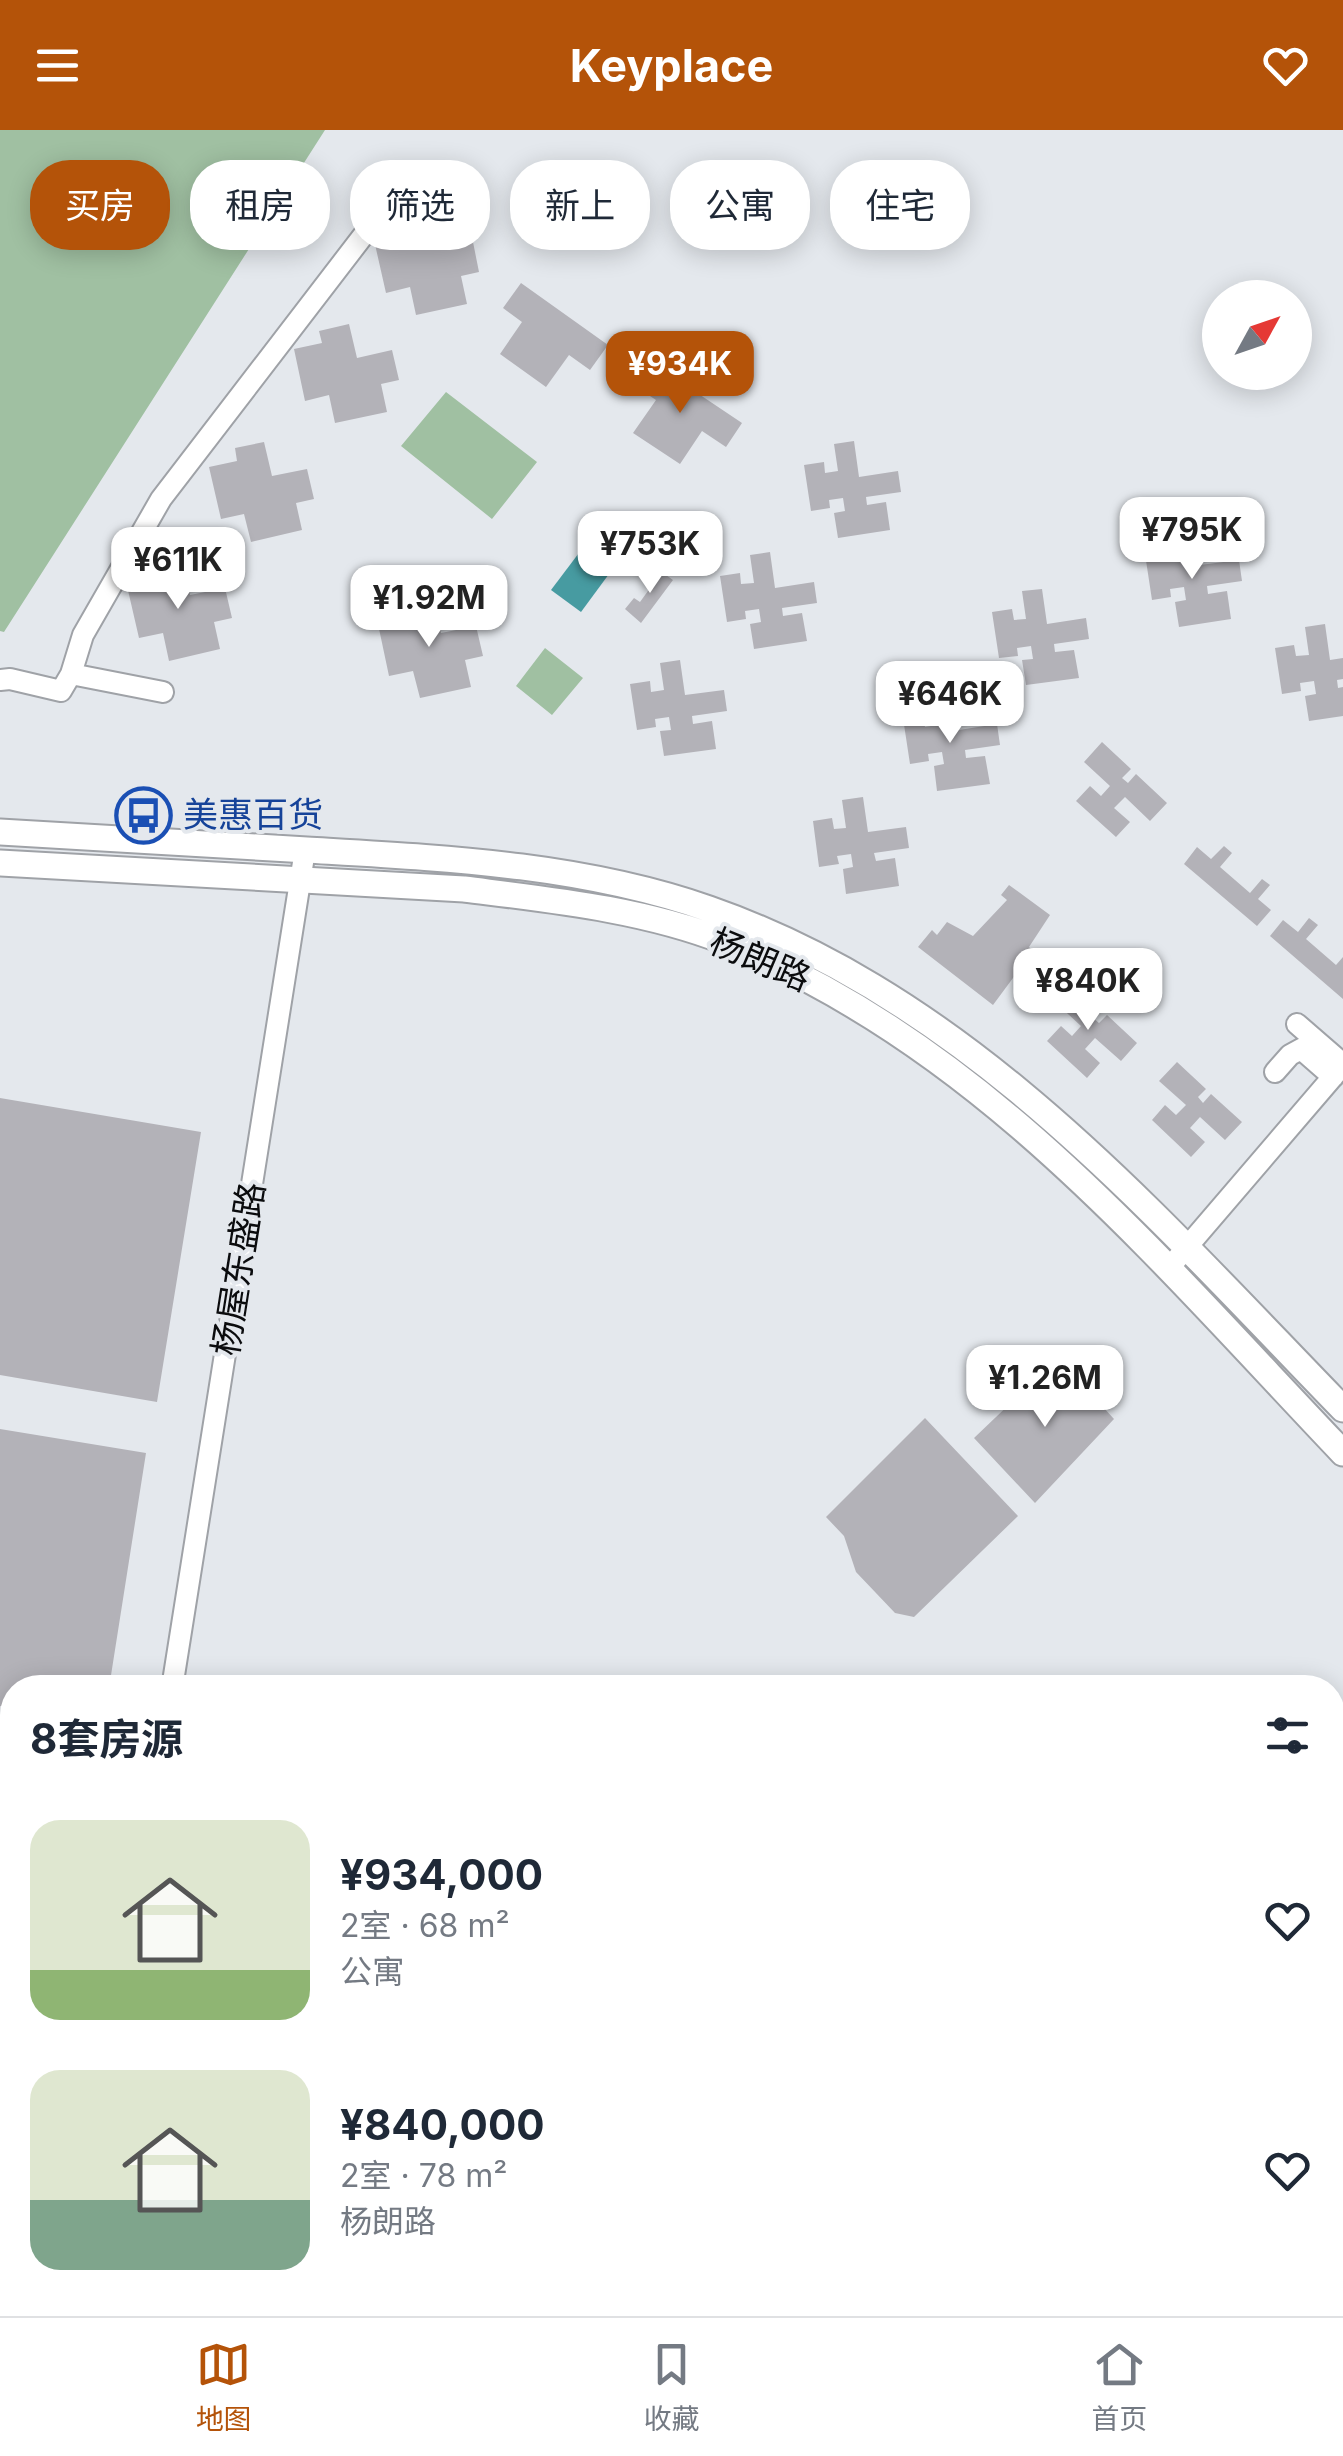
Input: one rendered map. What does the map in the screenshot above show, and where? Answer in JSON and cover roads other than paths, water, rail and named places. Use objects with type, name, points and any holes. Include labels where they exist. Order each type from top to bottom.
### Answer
[{"type":"main road","name":"杨朗路","points":[[0,832],[481,862],[586,877],[658,893],[760,928],[936,1027],[1019,1089],[1136,1194],[1343,1409]]},
{"type":"main road","name":"杨朗路","points":[[0,863],[464,889],[661,921],[722,940],[797,973],[896,1031],[995,1105],[1169,1268],[1343,1453]]},
{"type":"street","points":[[0,680],[60,691],[72,674],[83,635],[161,499],[352,250]]},
{"type":"street","points":[[72,674],[163,692]]},
{"type":"street","name":"杨屋东盛路","points":[[174,1675],[305,850]]},
{"type":"street","points":[[1297,1024],[1340,1069]]},
{"type":"street","points":[[1275,1072],[1290,1054],[1301,1050],[1340,1069]]},
{"type":"street","points":[[1169,1268],[1340,1069]]},
{"type":"water","points":[[594,533],[623,555],[581,612],[551,590]]},
{"type":"place","name":"美惠百货","points":[[144,815]]}]
